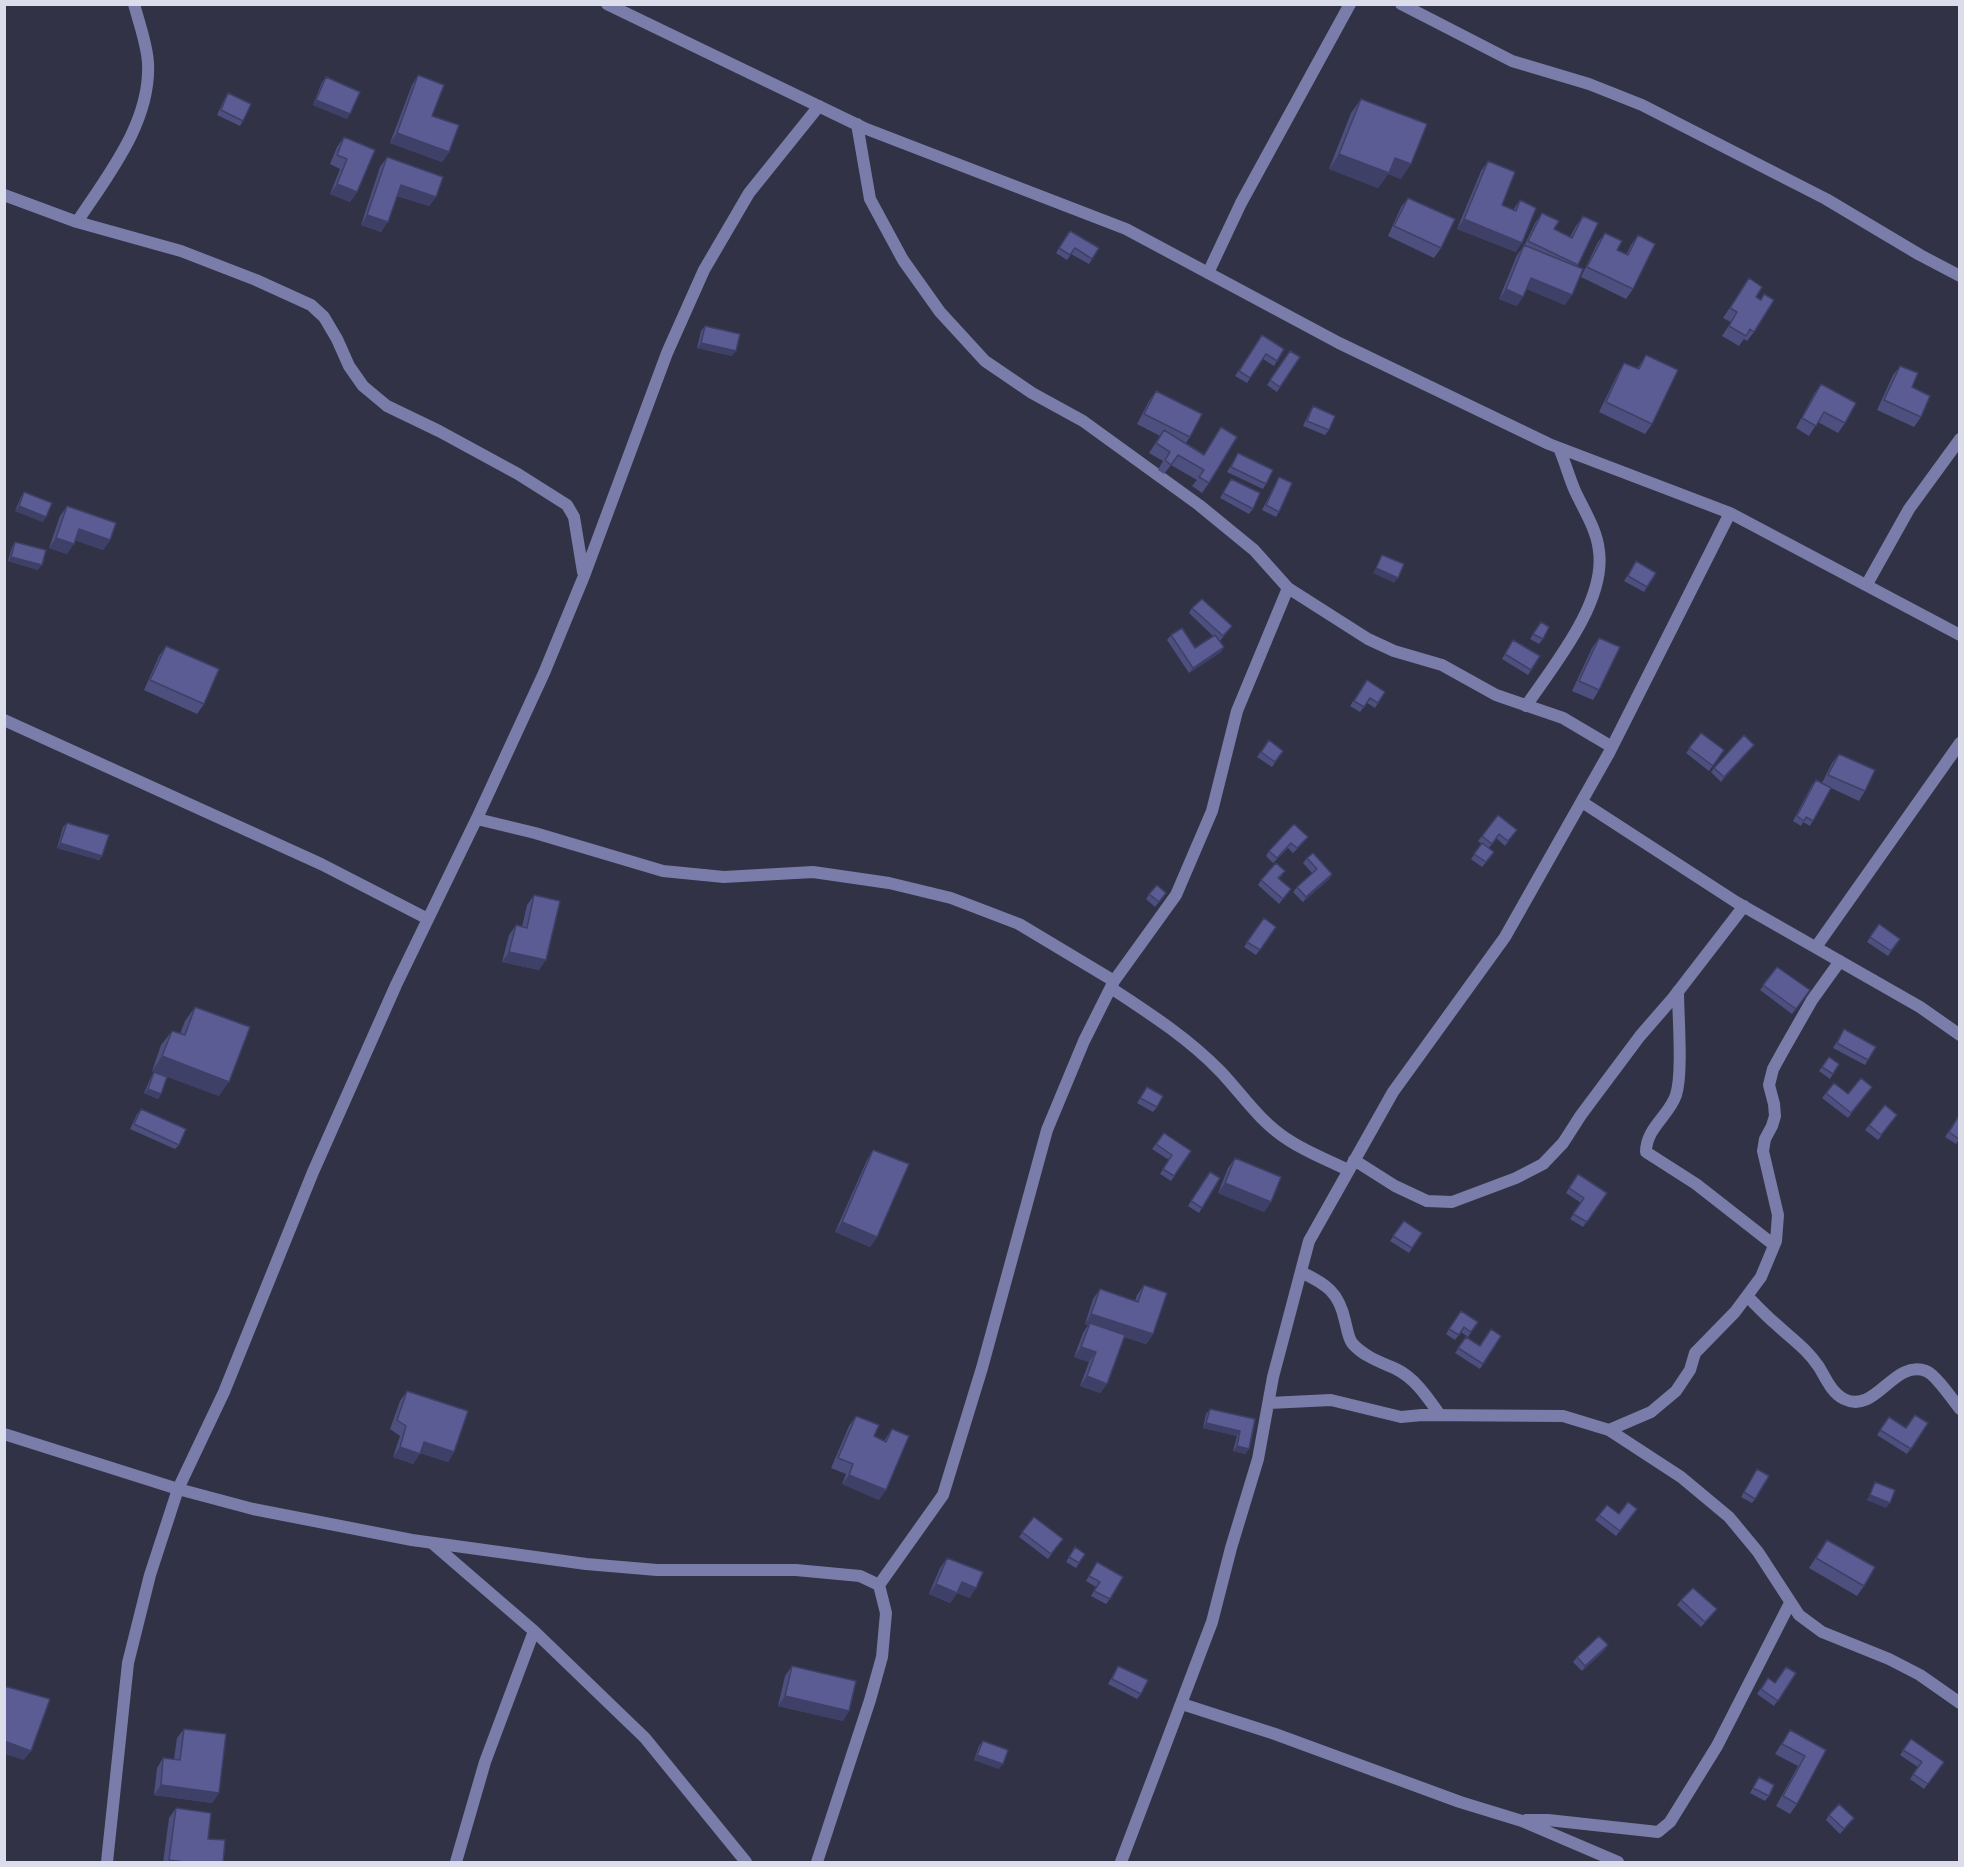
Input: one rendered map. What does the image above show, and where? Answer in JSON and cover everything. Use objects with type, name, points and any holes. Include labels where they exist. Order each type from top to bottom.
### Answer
[{"type":"street","points":[[77,222],[113,167],[138,120],[148,86],[148,61],[134,4]]},
{"type":"street","points":[[1208,273],[1241,203],[1350,4]]},
{"type":"street","points":[[1401,4],[1512,61],[1589,84],[1642,105],[1826,199],[1959,276]]},
{"type":"street","points":[[613,6],[857,124],[1126,229],[1339,343],[1559,448],[1730,513],[1959,635]]},
{"type":"street","points":[[107,1863],[128,1663],[150,1575],[178,1489],[224,1392],[313,1172],[396,985],[477,819],[544,674],[584,576],[667,353],[704,270],[749,193],[819,106]]},
{"type":"street","points":[[857,124],[870,199],[903,260],[940,312],[986,361],[1032,393],[1083,421],[1199,505],[1254,549],[1288,588],[1368,639],[1394,651],[1442,665],[1496,695],[1563,718],[1612,747]]},
{"type":"street","points":[[4,195],[77,222],[181,251],[256,280],[311,305],[338,339],[348,366],[363,386],[387,406],[440,431],[518,474],[567,505],[574,517],[584,576]]},
{"type":"street","points":[[1867,584],[1909,509],[1959,439]]},
{"type":"street","points":[[1526,706],[1560,656],[1587,609],[1599,575],[1599,550],[1590,520],[1575,490],[1559,448]]},
{"type":"street","points":[[1121,1863],[1212,1622],[1231,1548],[1258,1459],[1273,1377],[1309,1241],[1393,1092],[1505,937],[1612,747],[1730,513]]},
{"type":"street","points":[[817,1863],[882,1657],[886,1613],[879,1585],[943,1495],[982,1368],[1047,1130],[1084,1041],[1113,985],[1176,895],[1212,811],[1237,711],[1288,588]]},
{"type":"street","points":[[4,720],[321,864],[428,919]]},
{"type":"street","points":[[1816,947],[1959,743]]},
{"type":"street","points":[[1582,802],[1744,906],[1920,1007],[1959,1035]]},
{"type":"street","points":[[477,819],[535,833],[663,871],[724,877],[813,872],[889,883],[951,898],[1019,924],[1113,985],[1179,1036],[1220,1071],[1256,1114],[1287,1139],[1351,1165],[1426,1201],[1452,1202],[1516,1178],[1542,1164],[1563,1143],[1640,1036],[1744,906]]},
{"type":"street","points":[[1609,1430],[1651,1412],[1676,1391],[1690,1370],[1695,1353],[1735,1312],[1761,1277],[1774,1245],[1778,1215],[1763,1151],[1765,1139],[1775,1116],[1769,1085],[1773,1069],[1812,1000],[1840,962]]},
{"type":"street","points":[[1678,991],[1679,1069],[1676,1094],[1646,1141],[1646,1152],[1696,1184],[1774,1245]]},
{"type":"street","points":[[1300,1272],[1316,1279],[1338,1298],[1343,1308],[1351,1341],[1362,1351],[1382,1364],[1397,1369],[1411,1380],[1424,1392],[1440,1415]]},
{"type":"street","points":[[1747,1296],[1804,1347],[1834,1392],[1844,1399],[1855,1402],[1867,1400],[1899,1375],[1911,1369],[1928,1371],[1959,1409]]},
{"type":"street","points":[[1269,1403],[1331,1400],[1401,1417],[1563,1416],[1609,1430],[1681,1477],[1729,1517],[1758,1552],[1799,1616],[1822,1632],[1889,1659],[1920,1675],[1959,1703]]},
{"type":"street","points":[[4,1434],[178,1489],[253,1509],[431,1542],[586,1564],[657,1570],[796,1569],[860,1576],[879,1585]]},
{"type":"street","points":[[431,1542],[534,1631],[645,1738],[746,1863]]},
{"type":"street","points":[[1520,1821],[1548,1820],[1658,1832],[1670,1822],[1717,1746],[1790,1604]]},
{"type":"street","points":[[456,1863],[485,1762],[534,1631]]},
{"type":"street","points":[[1182,1704],[1275,1734],[1460,1802],[1520,1821],[1618,1863]]},
{"type":"building","points":[[418,75],[444,85],[432,116],[459,125],[449,152],[397,133]]},
{"type":"building","points":[[326,77],[360,92],[350,114],[316,100]]},
{"type":"building","points":[[228,93],[251,104],[243,121],[221,110]]},
{"type":"building","points":[[1361,99],[1427,124],[1411,164],[1395,158],[1389,173],[1339,154]]},
{"type":"building","points":[[344,137],[375,150],[357,192],[337,184],[347,159],[337,155]]},
{"type":"building","points":[[387,157],[443,177],[436,197],[401,185],[388,222],[367,215]]},
{"type":"building","points":[[1488,161],[1515,172],[1502,205],[1516,211],[1520,200],[1536,208],[1522,243],[1464,219]]},
{"type":"building","points":[[1408,198],[1455,219],[1441,248],[1394,226]]},
{"type":"building","points":[[1542,213],[1559,221],[1554,229],[1572,238],[1583,216],[1598,223],[1578,265],[1528,241]]},
{"type":"building","points":[[1070,231],[1099,248],[1092,259],[1075,248],[1070,255],[1059,248]]},
{"type":"building","points":[[1605,233],[1622,241],[1617,250],[1628,255],[1638,235],[1655,244],[1633,289],[1587,267]]},
{"type":"building","points":[[1524,245],[1583,269],[1572,295],[1531,278],[1523,297],[1506,289]]},
{"type":"building","points":[[1749,278],[1762,287],[1756,297],[1761,300],[1764,294],[1774,300],[1754,332],[1750,329],[1746,336],[1729,326],[1737,312],[1730,308]]},
{"type":"building","points":[[705,326],[740,334],[736,351],[701,343]]},
{"type":"building","points":[[1262,335],[1284,349],[1277,361],[1266,354],[1250,378],[1239,371]]},
{"type":"building","points":[[1290,351],[1300,357],[1280,387],[1270,380]]},
{"type":"building","points":[[1646,355],[1678,370],[1652,424],[1606,402],[1624,363],[1639,369]]},
{"type":"building","points":[[1900,366],[1918,373],[1912,387],[1930,396],[1921,417],[1884,400]]},
{"type":"building","points":[[1821,384],[1856,403],[1845,423],[1824,412],[1816,426],[1802,418]]},
{"type":"building","points":[[1156,391],[1202,414],[1190,437],[1144,414]]},
{"type":"building","points":[[1313,406],[1335,416],[1329,430],[1307,421]]},
{"type":"building","points":[[1221,427],[1237,437],[1209,483],[1199,477],[1204,470],[1178,455],[1171,465],[1165,460],[1170,452],[1156,443],[1164,430],[1204,455]]},
{"type":"building","points":[[1238,453],[1273,470],[1266,484],[1231,467]]},
{"type":"building","points":[[1279,477],[1292,483],[1279,512],[1266,505]]},
{"type":"building","points":[[1231,479],[1260,493],[1253,509],[1223,493]]},
{"type":"building","points":[[24,492],[52,503],[46,517],[19,506]]},
{"type":"building","points":[[67,506],[116,523],[110,540],[79,529],[74,544],[56,538]]},
{"type":"building","points":[[15,542],[46,550],[42,565],[11,557]]},
{"type":"building","points":[[1382,555],[1404,564],[1398,578],[1376,568]]},
{"type":"building","points":[[1636,561],[1656,573],[1647,587],[1628,576]]},
{"type":"building","points":[[1202,599],[1232,626],[1223,636],[1192,608]]},
{"type":"building","points":[[1541,622],[1549,627],[1543,639],[1533,634]]},
{"type":"building","points":[[1182,628],[1195,648],[1215,635],[1224,647],[1193,668],[1171,635]]},
{"type":"building","points":[[1599,638],[1620,647],[1599,690],[1579,681]]},
{"type":"building","points":[[1513,640],[1540,656],[1531,670],[1505,654]]},
{"type":"building","points":[[166,646],[219,669],[204,704],[150,680]]},
{"type":"building","points":[[1367,680],[1385,692],[1378,703],[1370,698],[1364,707],[1354,701]]},
{"type":"building","points":[[1701,733],[1724,750],[1713,766],[1689,748]]},
{"type":"building","points":[[1744,735],[1754,745],[1724,777],[1714,768]]},
{"type":"building","points":[[1269,740],[1283,751],[1275,762],[1261,752]]},
{"type":"building","points":[[1839,754],[1875,770],[1865,791],[1828,775]]},
{"type":"building","points":[[1816,780],[1831,788],[1813,821],[1806,817],[1804,821],[1797,816]]},
{"type":"building","points":[[1498,815],[1517,830],[1508,841],[1499,834],[1492,844],[1482,836]]},
{"type":"building","points":[[67,823],[109,835],[102,856],[60,843]]},
{"type":"building","points":[[1294,824],[1308,837],[1297,848],[1291,843],[1277,858],[1269,851]]},
{"type":"building","points":[[1482,843],[1494,852],[1486,862],[1474,854]]},
{"type":"building","points":[[1313,853],[1332,874],[1306,897],[1297,887],[1317,869],[1307,858]]},
{"type":"building","points":[[1276,863],[1285,871],[1278,878],[1291,889],[1283,899],[1261,880]]},
{"type":"building","points":[[1157,885],[1166,893],[1159,902],[1149,894]]},
{"type":"building","points":[[534,895],[560,901],[546,960],[509,952],[516,925],[527,928]]},
{"type":"building","points":[[1264,918],[1276,927],[1260,950],[1247,942]]},
{"type":"building","points":[[1879,924],[1900,939],[1891,951],[1870,937]]},
{"type":"building","points":[[1777,967],[1810,990],[1796,1009],[1763,985]]},
{"type":"building","points":[[195,1007],[250,1027],[229,1082],[162,1056],[172,1031],[185,1035]]},
{"type":"building","points":[[1844,1029],[1876,1047],[1868,1060],[1837,1043]]},
{"type":"building","points":[[1829,1057],[1839,1064],[1833,1074],[1822,1067]]},
{"type":"building","points":[[154,1072],[167,1077],[161,1094],[148,1089]]},
{"type":"building","points":[[1861,1078],[1872,1087],[1851,1113],[1826,1093],[1834,1083],[1848,1094]]},
{"type":"building","points":[[1147,1087],[1163,1096],[1157,1107],[1140,1098]]},
{"type":"building","points":[[1885,1105],[1897,1115],[1881,1135],[1869,1125]]},
{"type":"building","points":[[141,1109],[186,1129],[179,1145],[134,1124]]},
{"type":"building","points":[[1959,1118],[1959,1139],[1949,1132]]},
{"type":"building","points":[[1164,1133],[1191,1151],[1174,1176],[1163,1169],[1172,1155],[1156,1144]]},
{"type":"building","points":[[873,1150],[909,1164],[877,1237],[842,1222]]},
{"type":"building","points":[[1235,1158],[1281,1177],[1271,1202],[1225,1183]]},
{"type":"building","points":[[1210,1172],[1220,1178],[1202,1208],[1191,1201]]},
{"type":"building","points":[[1578,1174],[1607,1193],[1587,1222],[1573,1214],[1584,1198],[1569,1188]]},
{"type":"building","points":[[1404,1221],[1422,1233],[1412,1248],[1393,1236]]},
{"type":"building","points":[[1144,1285],[1167,1293],[1153,1334],[1091,1314],[1100,1289],[1138,1302]]},
{"type":"building","points":[[1461,1311],[1478,1322],[1471,1332],[1464,1327],[1459,1335],[1449,1329]]},
{"type":"building","points":[[1090,1323],[1125,1335],[1107,1384],[1087,1376],[1096,1352],[1081,1347]]},
{"type":"building","points":[[1491,1329],[1501,1336],[1483,1364],[1458,1348],[1466,1337],[1480,1346]]},
{"type":"building","points":[[407,1391],[468,1411],[454,1452],[424,1442],[420,1454],[400,1447],[406,1426],[397,1420]]},
{"type":"building","points":[[1210,1409],[1255,1419],[1249,1449],[1237,1446],[1240,1431],[1206,1423]]},
{"type":"building","points":[[1915,1415],[1928,1423],[1911,1449],[1880,1430],[1889,1417],[1906,1428]]},
{"type":"building","points":[[856,1416],[879,1425],[874,1436],[886,1442],[892,1429],[909,1436],[886,1490],[849,1475],[853,1464],[838,1458]]},
{"type":"building","points":[[1757,1469],[1769,1476],[1755,1499],[1744,1492]]},
{"type":"building","points":[[1875,1482],[1895,1490],[1890,1503],[1870,1495]]},
{"type":"building","points":[[1628,1502],[1637,1509],[1620,1531],[1599,1515],[1607,1505],[1619,1514]]},
{"type":"building","points":[[1034,1517],[1063,1539],[1051,1554],[1022,1532]]},
{"type":"building","points":[[1827,1540],[1875,1567],[1864,1586],[1816,1558]]},
{"type":"building","points":[[1075,1547],[1085,1554],[1079,1563],[1069,1557]]},
{"type":"building","points":[[947,1558],[983,1572],[976,1588],[962,1582],[957,1593],[936,1584]]},
{"type":"building","points":[[1097,1562],[1123,1577],[1110,1599],[1094,1591],[1100,1582],[1089,1576]]},
{"type":"building","points":[[1693,1588],[1717,1609],[1705,1622],[1681,1600]]},
{"type":"building","points":[[1599,1636],[1608,1645],[1585,1666],[1577,1657]]},
{"type":"building","points":[[792,1666],[856,1681],[849,1711],[785,1696]]},
{"type":"building","points":[[1118,1666],[1148,1680],[1141,1694],[1112,1679]]},
{"type":"building","points":[[1786,1667],[1796,1673],[1778,1701],[1761,1689],[1768,1678],[1775,1683]]},
{"type":"building","points":[[4,1686],[50,1699],[31,1751],[4,1741]]},
{"type":"building","points":[[184,1729],[226,1734],[219,1793],[161,1785],[163,1758],[180,1760]]},
{"type":"building","points":[[1790,1730],[1826,1750],[1797,1804],[1783,1796],[1805,1756],[1782,1744]]},
{"type":"building","points":[[1911,1739],[1944,1762],[1928,1784],[1913,1774],[1922,1762],[1903,1750]]},
{"type":"building","points":[[983,1741],[1008,1750],[1003,1764],[977,1755]]},
{"type":"building","points":[[1759,1777],[1774,1785],[1769,1796],[1753,1788]]},
{"type":"building","points":[[1839,1804],[1854,1818],[1844,1829],[1829,1815]]},
{"type":"building","points":[[176,1808],[211,1813],[208,1839],[225,1840],[223,1863],[169,1860]]}]
